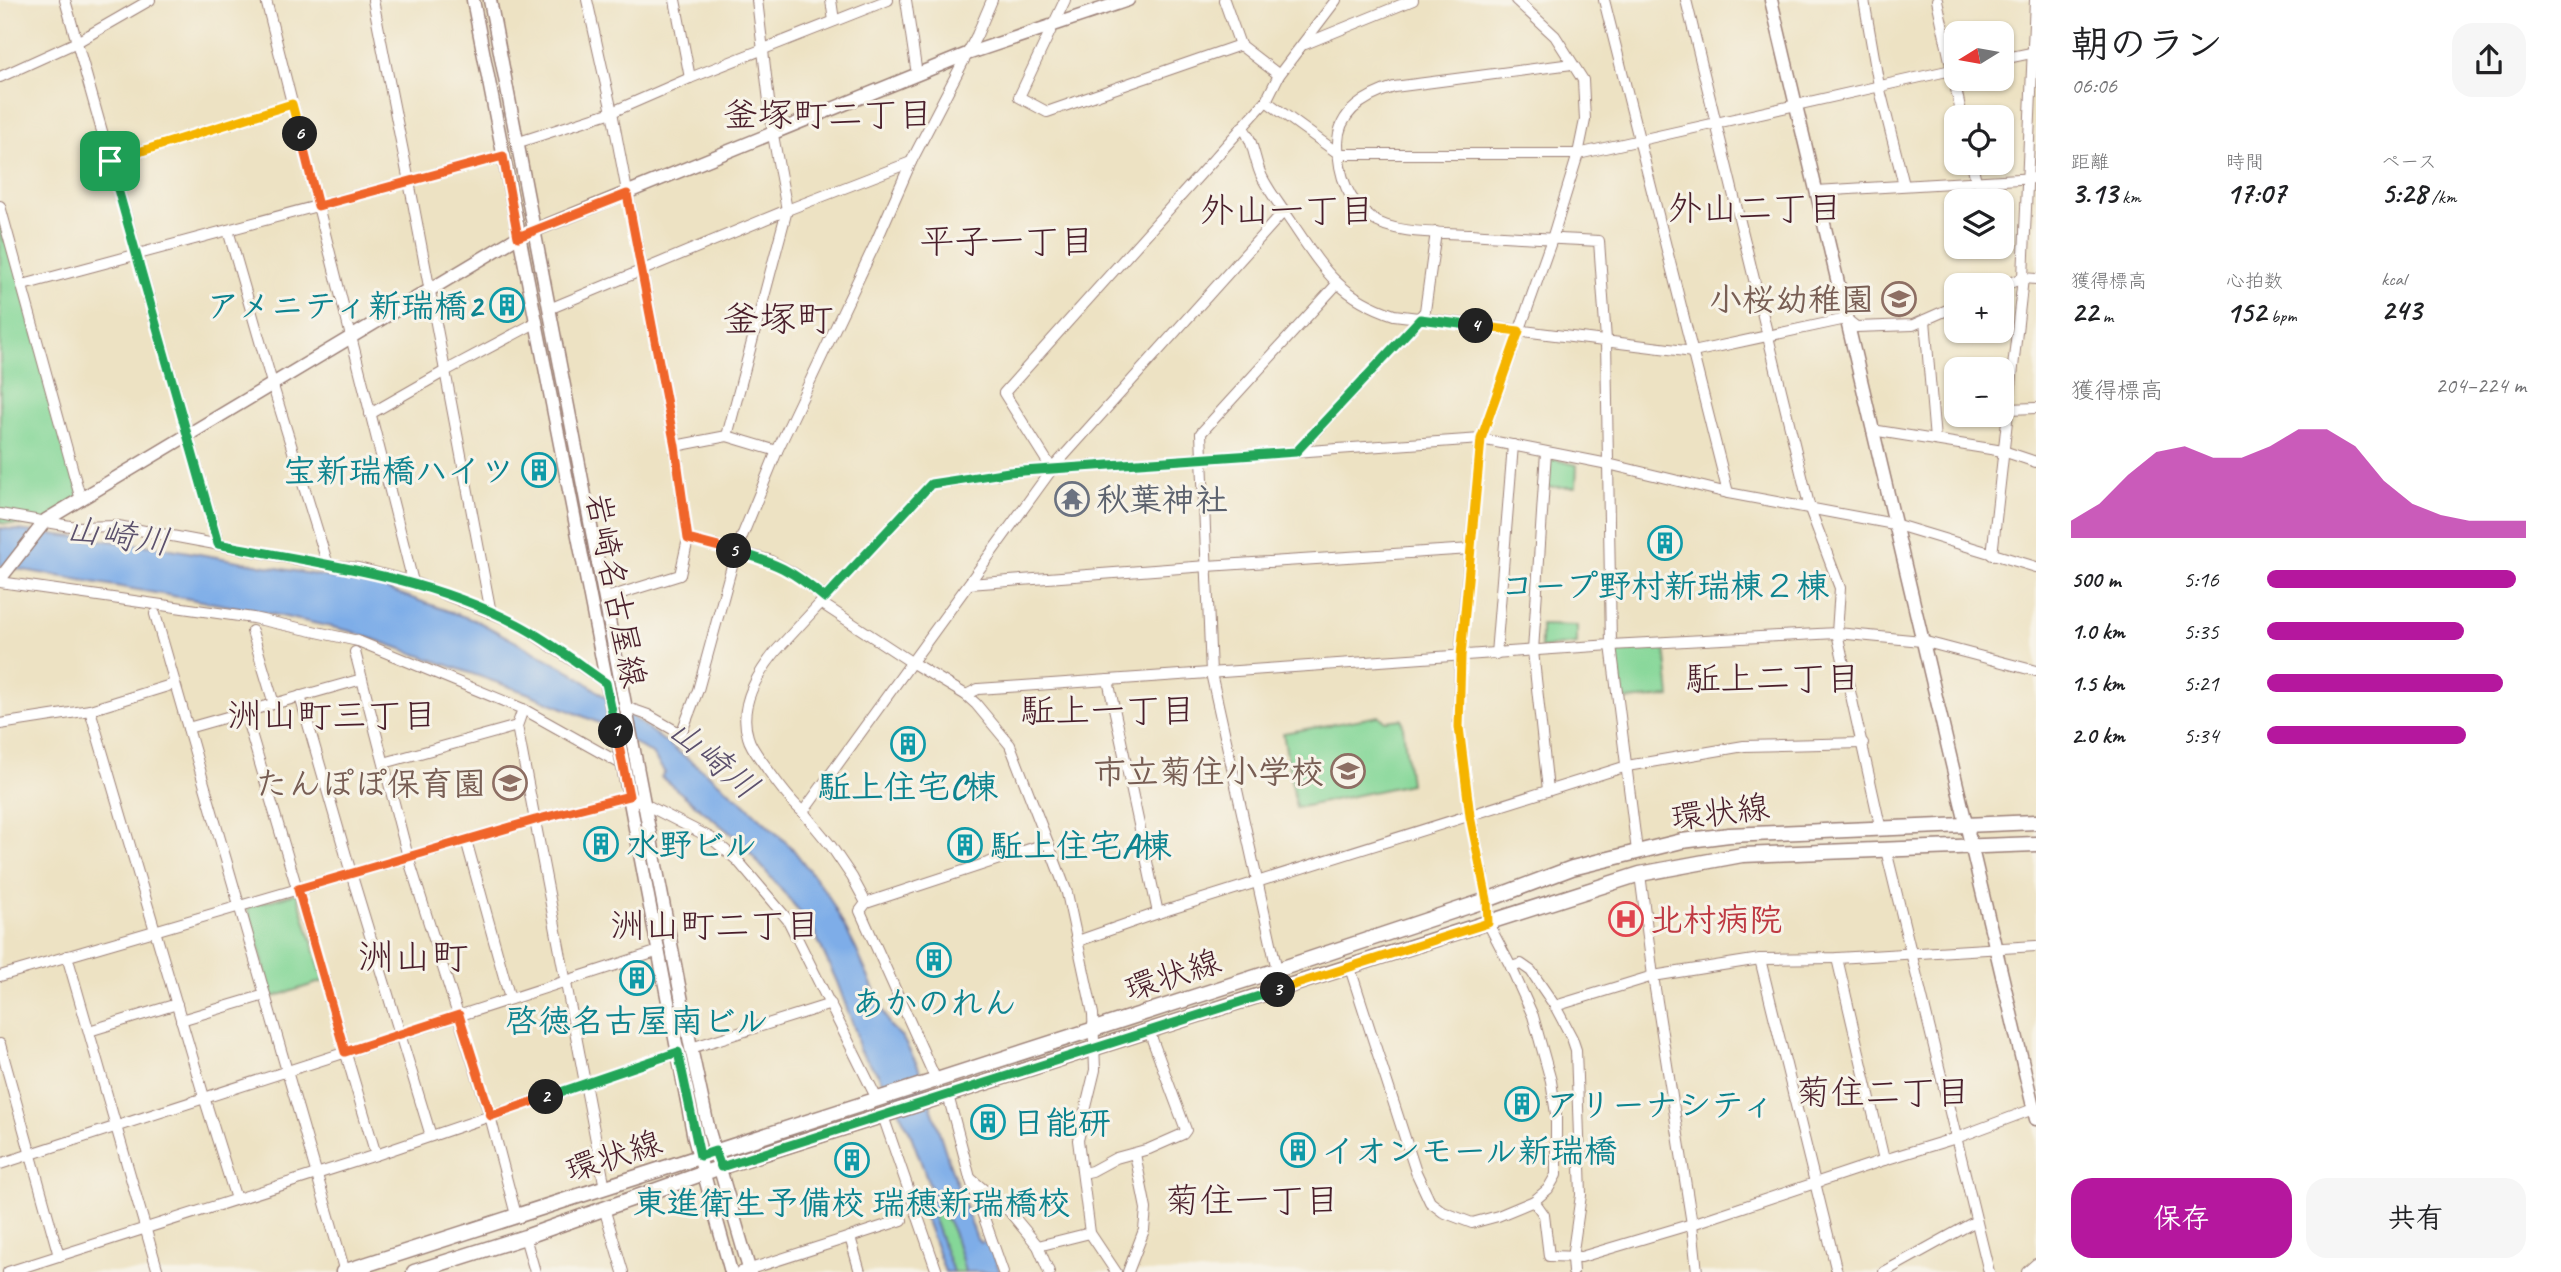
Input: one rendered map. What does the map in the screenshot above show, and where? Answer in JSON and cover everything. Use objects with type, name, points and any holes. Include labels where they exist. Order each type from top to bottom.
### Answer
[{"type":"main road","name":"岩崎名古屋線","points":[[473,0],[659,951],[685,1050],[721,1167],[747,1271]]},
{"type":"main road","name":"岩崎名古屋線","points":[[490,0],[646,804],[700,1156],[731,1272]]},
{"type":"main road","points":[[1,579],[43,523],[518,237],[967,54],[1128,0]]},
{"type":"main road","points":[[1771,0],[2035,1112]]},
{"type":"main road","name":"環状線","points":[[344,1272],[1277,970],[1487,900],[1572,868],[1682,841],[1729,835],[2036,822]]},
{"type":"main road","name":"環状線","points":[[415,1272],[525,1237],[721,1167],[1640,874],[1742,855],[2036,844]]},
{"type":"street","points":[[65,0],[218,544]]},
{"type":"street","points":[[0,77],[77,42],[150,0]]},
{"type":"street","points":[[266,0],[413,582]]},
{"type":"street","points":[[373,0],[428,290],[447,370],[491,613]]},
{"type":"street","points":[[587,0],[612,112],[675,446],[688,539],[680,575],[606,598]]},
{"type":"street","points":[[675,0],[690,78]]},
{"type":"street","points":[[727,436],[787,210],[773,135],[757,0]]},
{"type":"street","points":[[831,0],[834,21]]},
{"type":"street","points":[[516,143],[612,112],[690,78],[888,0]]},
{"type":"street","points":[[906,0],[917,75]]},
{"type":"street","points":[[628,708],[648,715],[681,734],[698,690],[736,551],[777,450],[911,162],[992,0]]},
{"type":"street","points":[[1065,0],[1019,97],[1047,112],[1240,45]]},
{"type":"street","points":[[1224,0],[1240,45],[1279,75]]},
{"type":"street","points":[[1052,469],[1004,393],[1266,101],[1279,75],[1336,0]]},
{"type":"street","points":[[1305,44],[1413,0]]},
{"type":"street","points":[[1350,968],[1412,1159],[1430,1202],[1443,1212],[1472,1223],[1534,1201],[1548,1189],[1556,1175],[1556,1114],[1540,1037],[1511,967],[1488,923],[1487,900],[1470,816],[1459,727],[1461,656],[1481,439],[1552,239],[1578,154],[1585,120],[1586,97],[1583,80],[1555,36],[1516,0]]},
{"type":"street","points":[[1604,0],[1728,493]]},
{"type":"street","points":[[1686,0],[1810,509],[1840,589],[1836,633],[1881,830]]},
{"type":"street","points":[[1864,0],[1879,86],[1904,185]]},
{"type":"street","points":[[1937,0],[1944,29]]},
{"type":"street","points":[[2014,357],[2032,178],[2035,0]]},
{"type":"street","points":[[2014,56],[2034,51]]},
{"type":"street","points":[[1572,64],[1394,87],[1375,93],[1362,100],[1341,126],[1338,140],[1339,169],[1357,206],[1373,220],[1396,228],[1599,240],[1606,340],[1611,645],[1637,851]]},
{"type":"street","points":[[1266,101],[1339,154],[1578,154],[1944,72]]},
{"type":"street","points":[[110,161],[292,104]]},
{"type":"street","points":[[1242,127],[1249,134],[1252,153],[1260,174],[1320,265],[1337,285],[1359,301],[1394,315],[1693,352],[1846,319],[1856,327],[1913,325],[1944,311]]},
{"type":"street","points":[[23,285],[503,156]]},
{"type":"street","points":[[549,309],[787,210],[911,162]]},
{"type":"street","points":[[1975,175],[1976,181]]},
{"type":"street","points":[[1816,191],[2032,178]]},
{"type":"street","points":[[0,206],[81,500]]},
{"type":"street","points":[[803,813],[1052,469],[1284,211]]},
{"type":"street","points":[[228,230],[328,565]]},
{"type":"street","points":[[1296,452],[1420,319],[1425,311],[1436,232]]},
{"type":"street","points":[[2014,281],[2023,278],[2036,279]]},
{"type":"street","points":[[1277,970],[1211,673],[1201,433],[1337,285]]},
{"type":"street","points":[[1925,320],[1935,440]]},
{"type":"street","points":[[370,414],[537,322]]},
{"type":"street","points":[[2014,409],[2036,408]]},
{"type":"street","points":[[1992,555],[2006,427]]},
{"type":"street","points":[[1872,430],[2003,451],[2036,462]]},
{"type":"street","points":[[675,446],[727,436],[777,450]]},
{"type":"street","points":[[866,903],[831,846],[777,782],[748,740],[745,714],[752,689],[776,650],[931,484],[1009,472],[1481,439],[1608,464],[1728,493],[1894,524],[2036,567]]},
{"type":"street","points":[[1496,654],[1513,445]]},
{"type":"street","points":[[1546,452],[1533,652],[1548,790]]},
{"type":"street","points":[[0,514],[76,527],[118,526],[328,565],[358,568],[413,582],[518,624],[606,684]]},
{"type":"street","points":[[688,539],[769,560],[795,574],[823,601],[911,662],[966,695],[1010,745],[1067,893],[1093,1014],[1095,1070],[1078,1140],[1090,1233],[1116,1272]]},
{"type":"street","points":[[969,584],[1471,549]]},
{"type":"street","points":[[1,579],[253,618],[358,641],[523,709],[623,765]]},
{"type":"street","points":[[155,614],[344,1272]]},
{"type":"street","points":[[252,631],[274,704]]},
{"type":"street","points":[[966,695],[978,689],[1611,645],[1836,633],[1922,641],[2036,671]]},
{"type":"street","points":[[355,653],[408,857],[491,1116],[516,1215]]},
{"type":"street","points":[[188,728],[362,679]]},
{"type":"street","points":[[1108,680],[1158,913]]},
{"type":"street","points":[[0,724],[90,710],[174,684]]},
{"type":"street","points":[[300,696],[431,1136]]},
{"type":"street","points":[[523,709],[517,726],[605,1188]]},
{"type":"street","points":[[90,710],[236,1199]]},
{"type":"street","points":[[245,713],[376,1155]]},
{"type":"street","points":[[384,763],[517,726]]},
{"type":"street","points":[[1078,941],[1158,913],[1627,766],[1744,746],[1863,743]]},
{"type":"street","points":[[0,976],[535,820],[629,796],[711,838],[738,861],[789,920],[880,1098]]},
{"type":"street","points":[[466,840],[510,999]]},
{"type":"street","points":[[936,1080],[860,911],[866,903],[1048,843]]},
{"type":"street","points":[[1886,850],[1989,1272]]},
{"type":"street","points":[[1640,874],[1697,1272]]},
{"type":"street","points":[[1555,1006],[1653,976],[1760,959],[1837,958],[2036,946]]},
{"type":"street","points":[[0,1164],[659,951]]},
{"type":"street","points":[[67,956],[158,1272]]},
{"type":"street","points":[[1837,958],[1884,1160]]},
{"type":"street","points":[[1760,959],[1836,1272]]},
{"type":"street","points":[[1511,967],[1521,964],[1531,971],[1555,1006],[1576,1050],[1581,1195],[1572,1258],[1573,1272]]},
{"type":"street","points":[[181,1020],[265,995]]},
{"type":"street","points":[[8,1272],[376,1155],[831,1003]]},
{"type":"street","points":[[89,1031],[177,1004]]},
{"type":"street","points":[[1083,1173],[1093,1171],[1116,1158],[1135,1154],[1173,1139],[1186,1130],[1149,1031]]},
{"type":"street","points":[[0,1044],[59,1256]]},
{"type":"street","points":[[943,1097],[1003,1272]]},
{"type":"street","points":[[1534,1201],[1544,1215],[1549,1256],[1572,1258],[1692,1224],[2035,1112]]},
{"type":"street","points":[[885,1115],[937,1272]]},
{"type":"street","points":[[1128,1272],[1144,1230],[1146,1209],[1135,1154]]},
{"type":"street","points":[[970,1178],[1009,1211],[1038,1247],[1049,1272]]},
{"type":"street","points":[[604,1208],[623,1272]]},
{"type":"street","points":[[747,1271],[902,1220]]},
{"type":"street","points":[[1884,1272],[1976,1221]]},
{"type":"street","points":[[1038,1247],[1090,1233]]},
{"type":"street","points":[[525,1237],[535,1272]]},
{"type":"street","points":[[850,1237],[860,1272]]},
{"type":"street","points":[[2027,1272],[2036,1264]]},
{"type":"green space","points":[[0,206],[81,500],[40,526],[0,523]]},
{"type":"green space","points":[[1545,457],[1577,465],[1576,487],[1544,487]]},
{"type":"green space","points":[[1541,625],[1577,626],[1577,644],[1541,648]]},
{"type":"green space","points":[[1665,647],[1670,697],[1623,700],[1616,649]]},
{"type":"green space","points":[[1379,716],[1385,721],[1402,719],[1410,784],[1296,808],[1283,733]]},
{"type":"green space","points":[[297,893],[324,981],[273,997],[247,907]]},
{"type":"green space","points":[[938,1209],[952,1229],[965,1272],[953,1272],[934,1220],[933,1211]]},
{"type":"water","name":"山崎川","points":[[0,528],[160,547],[378,586],[479,622],[572,672],[745,804],[792,848],[828,895],[856,949],[890,1026],[902,1037],[918,1066],[977,1239],[981,1243],[984,1241],[985,1229],[1000,1272],[965,1272],[952,1229],[938,1209],[933,1211],[934,1220],[953,1272],[945,1272],[921,1207],[935,1200],[909,1130],[878,1074],[859,1050],[856,1033],[837,982],[811,925],[740,841],[661,777],[665,773],[652,754],[604,725],[527,693],[350,631],[253,610],[0,566]]},
{"type":"place","name":"小桜幼稚園","points":[[1899,299]]},
{"type":"place","name":"アメニティ新瑞橋2","points":[[507,305]]},
{"type":"place","name":"宝新瑞橋ハイツ","points":[[539,470]]},
{"type":"place","name":"秋葉神社","points":[[1072,499]]},
{"type":"place","name":"コープ野村新瑞棟２棟","points":[[1665,543]]},
{"type":"place","name":"駈上住宅C棟","points":[[908,744]]},
{"type":"place","name":"市立菊住小学校","points":[[1348,771]]},
{"type":"place","name":"たんぽぽ保育園","points":[[510,783]]},
{"type":"place","name":"水野ビル","points":[[601,844]]},
{"type":"place","name":"駈上住宅A棟","points":[[965,845]]},
{"type":"place","name":"北村病院","points":[[1626,919]]},
{"type":"place","name":"あかのれん","points":[[934,960]]},
{"type":"place","name":"啓徳名古屋南ビル","points":[[637,978]]},
{"type":"place","name":"アリーナシティ","points":[[1522,1104]]},
{"type":"place","name":"日能研","points":[[988,1122]]},
{"type":"place","name":"イオンモール新瑞橋","points":[[1298,1150]]},
{"type":"place","name":"東進衛生予備校 瑞穂新瑞橋校","points":[[852,1160]]},
{"type":"district","name":"釜塚町二丁目","points":[[828,114]]},
{"type":"district","name":"外山二丁目","points":[[1755,208]]},
{"type":"district","name":"外山一丁目","points":[[1287,210]]},
{"type":"district","name":"平子一丁目","points":[[1007,241]]},
{"type":"district","name":"釜塚町","points":[[778,318]]},
{"type":"district","name":"駈上二丁目","points":[[1773,678]]},
{"type":"district","name":"駈上一丁目","points":[[1108,710]]},
{"type":"district","name":"洲山町三丁目","points":[[332,715]]},
{"type":"district","name":"洲山町二丁目","points":[[715,925]]},
{"type":"district","name":"洲山町","points":[[413,956]]},
{"type":"district","name":"菊住二丁目","points":[[1883,1092]]},
{"type":"district","name":"菊住一丁目","points":[[1252,1200]]},
{"type":"route","points":[[292,104],[318,206],[503,156],[518,237],[627,194],[675,446],[688,539],[769,560],[795,574],[825,598],[931,484],[1009,472],[1296,452],[1420,319],[1519,331],[1481,439],[1461,656],[1459,727],[1470,816],[1487,900],[1488,923],[721,1167],[715,1151],[700,1156],[694,1138],[678,1052],[491,1116],[459,1015],[345,1052],[298,889],[535,820],[629,796],[606,683],[518,624],[413,582],[358,568],[328,565],[218,544],[110,161],[292,104]]}]
